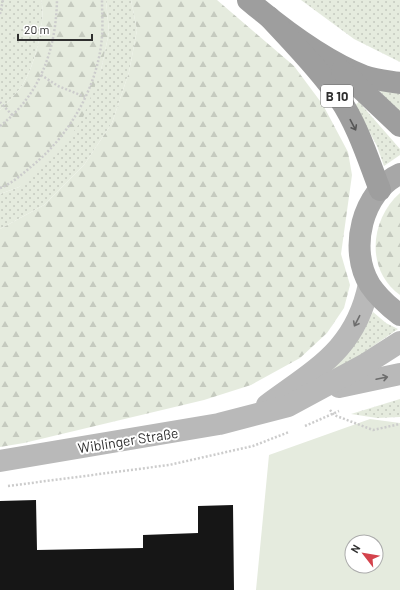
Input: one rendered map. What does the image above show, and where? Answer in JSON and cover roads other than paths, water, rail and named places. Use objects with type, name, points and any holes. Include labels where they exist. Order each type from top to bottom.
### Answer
[{"type":"highway","name":"B 10","points":[[248,0],[269,17],[309,60],[339,99],[360,138],[380,190]]},
{"type":"highway","points":[[269,17],[330,59],[364,76],[400,83]]},
{"type":"highway","points":[[330,59],[400,126]]},
{"type":"main road","points":[[400,174],[380,190],[369,206],[361,232],[359,245],[362,265],[369,284],[384,303],[400,315]]},
{"type":"main road","name":"Wiblinger Straße","points":[[255,414],[328,360],[346,339],[359,320],[366,300],[369,284]]},
{"type":"main road","name":"Wiblinger Straße","points":[[0,461],[219,424],[288,406],[364,365],[400,342]]},
{"type":"main road","points":[[316,392],[400,374]]}]
